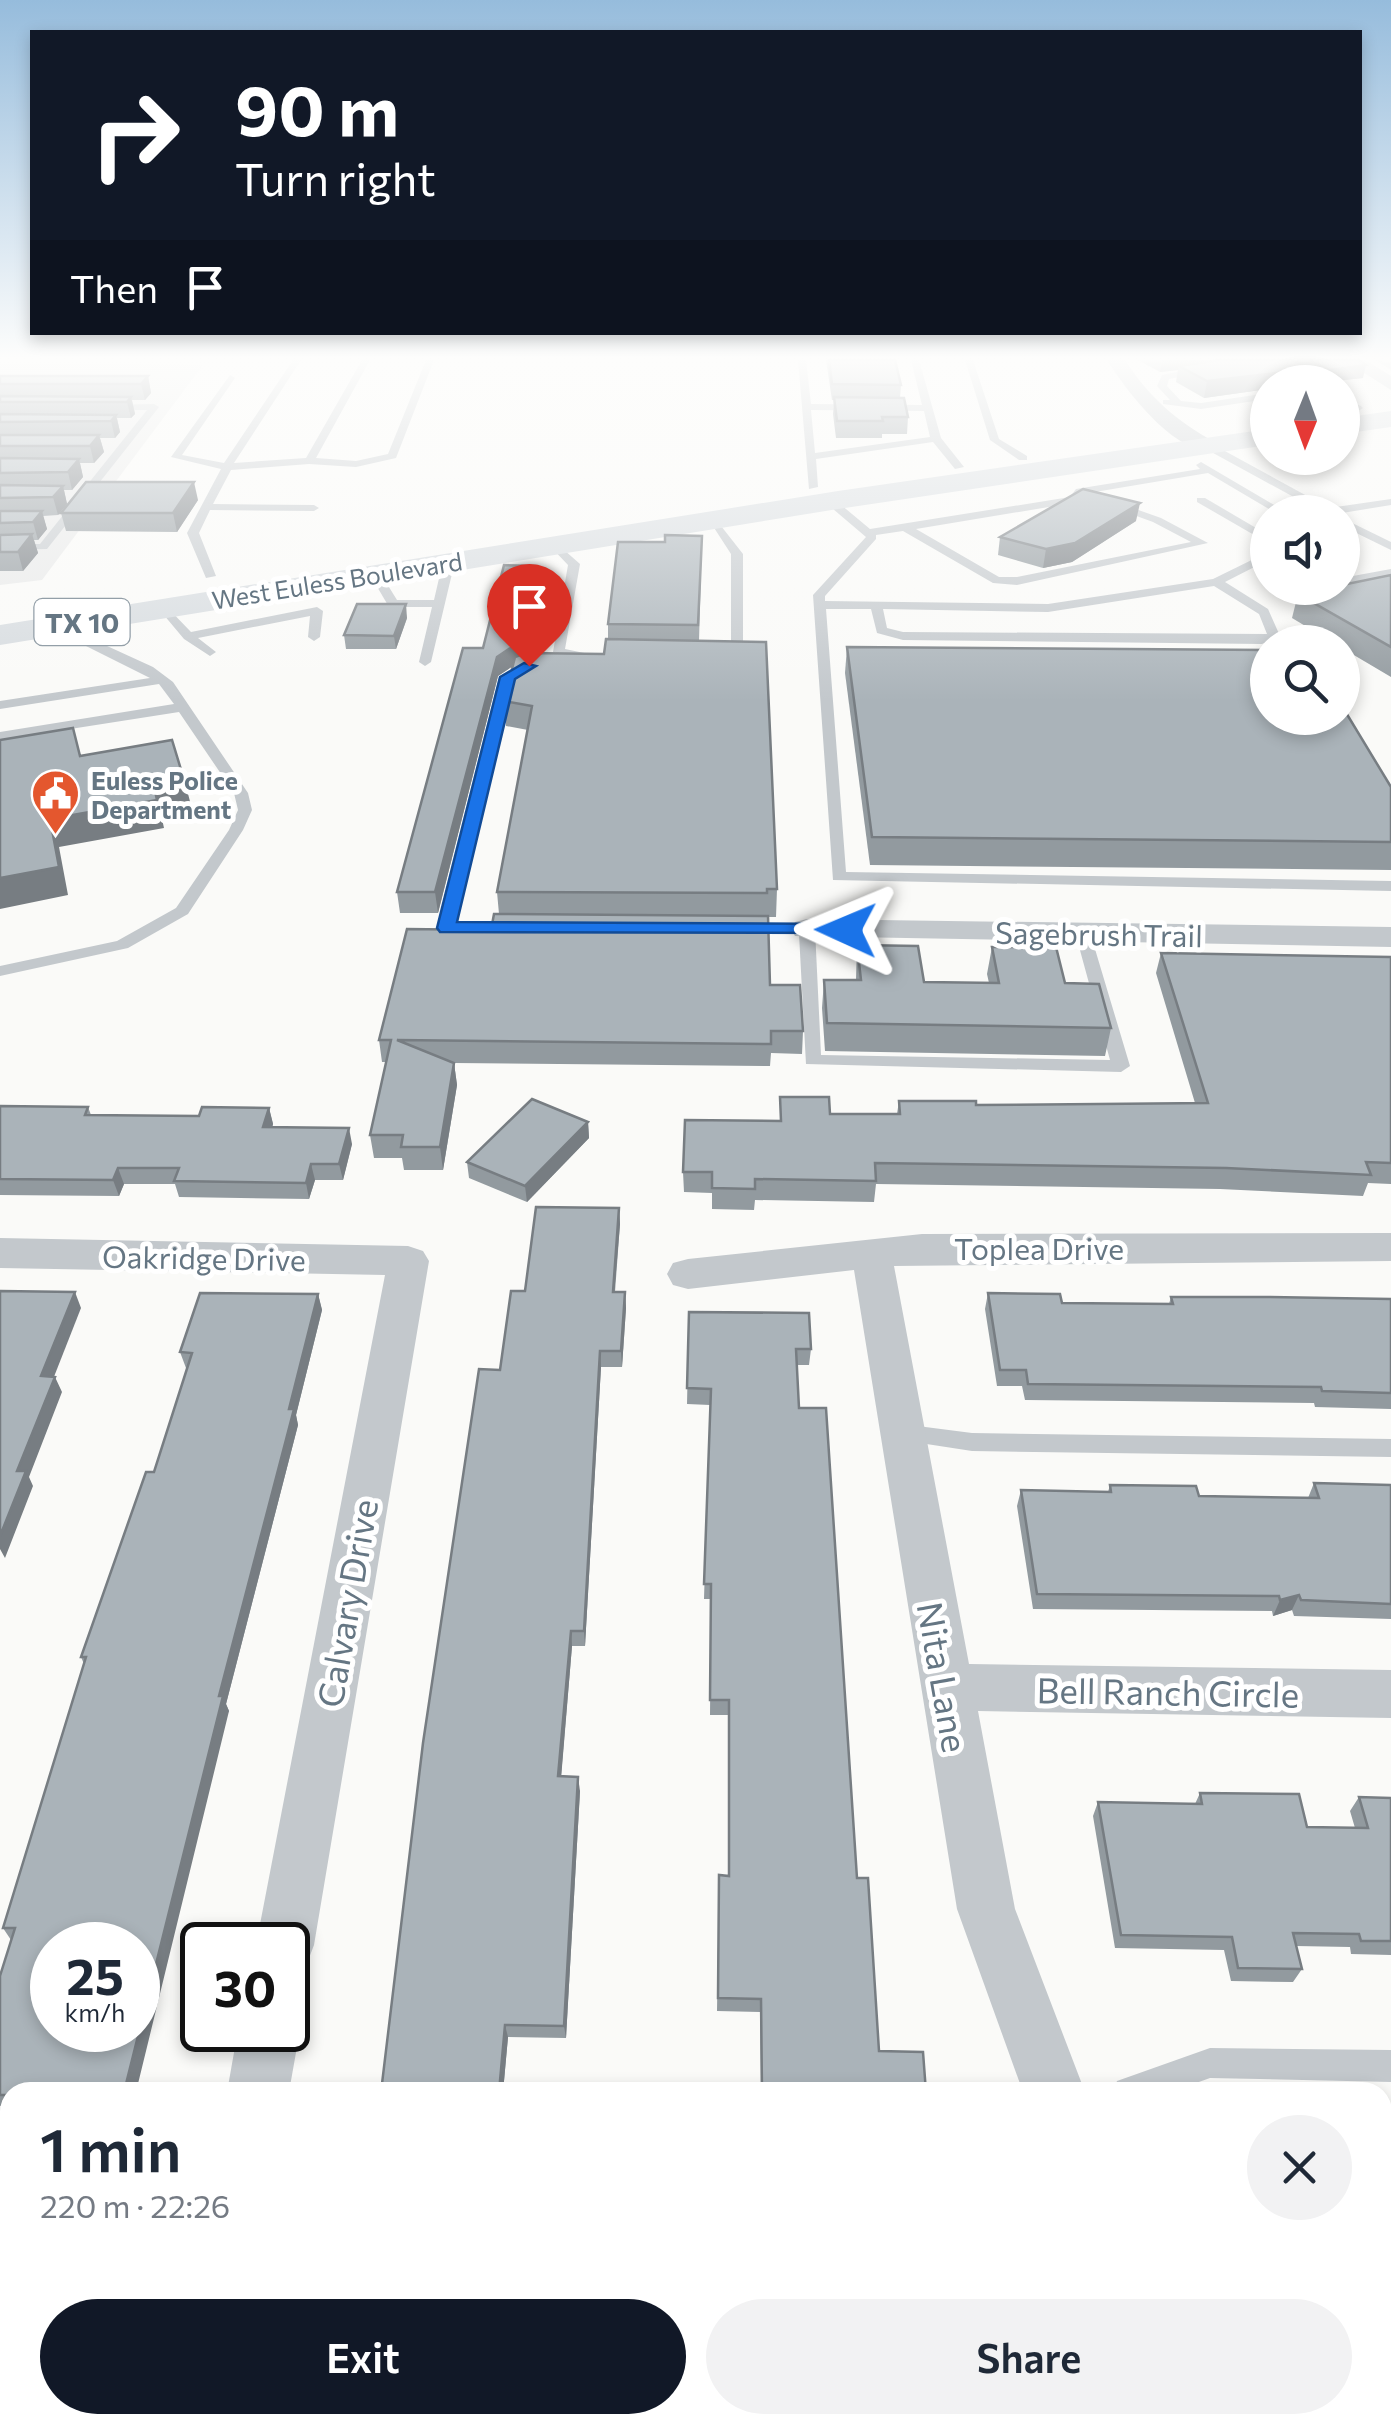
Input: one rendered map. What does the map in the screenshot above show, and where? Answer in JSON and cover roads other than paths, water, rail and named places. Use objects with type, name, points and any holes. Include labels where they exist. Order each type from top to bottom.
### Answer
[{"type":"main road","name":"West Euless Boulevard","points":[[0,605],[893,474]]},
{"type":"main road","name":"West Euless Boulevard","points":[[0,636],[164,608],[316,597],[375,573],[714,520],[817,482],[917,474]]},
{"type":"main road","points":[[164,608],[210,589],[210,576]]},
{"type":"street","name":"Sagebrush Trail","points":[[807,929],[1391,936]]},
{"type":"street","name":"Toplea Drive","points":[[688,1274],[922,1248],[1391,1248]]},
{"type":"street","name":"Nita Lane","points":[[870,1251],[986,1909],[1050,2082]]},
{"type":"street","name":"Oakridge Drive","points":[[0,1254],[408,1261]]},
{"type":"street","name":"Calvary Drive","points":[[289,1922],[408,1261]]},
{"type":"street","name":"Bell Ranch Circle","points":[[946,1688],[1391,1694]]},
{"type":"street","points":[[260,2082],[265,2052]]},
{"type":"lane","points":[[0,546],[43,547],[101,474]]},
{"type":"lane","points":[[210,576],[194,533],[224,474]]},
{"type":"lane","points":[[816,474],[817,482],[872,537],[819,595],[839,877],[1391,886]]},
{"type":"lane","points":[[817,482],[841,474]]},
{"type":"lane","points":[[868,533],[1073,500],[1080,491],[1129,474]]},
{"type":"lane","points":[[1227,474],[1257,495]]},
{"type":"lane","points":[[1244,474],[1291,495]]},
{"type":"lane","points":[[906,526],[997,581],[1017,581],[1202,543],[1157,520],[1077,495]]},
{"type":"lane","points":[[66,496],[82,497]]},
{"type":"lane","points":[[1201,500],[1250,529]]},
{"type":"lane","points":[[1360,507],[1391,502]]},
{"type":"lane","points":[[208,507],[314,508]]},
{"type":"lane","points":[[702,658],[722,658],[734,653],[737,646],[737,554],[714,520]]},
{"type":"lane","points":[[47,522],[63,522]]},
{"type":"lane","points":[[1360,529],[1387,543]]},
{"type":"lane","points":[[555,544],[574,564],[558,646],[559,652],[570,657]]},
{"type":"lane","points":[[425,662],[449,561]]},
{"type":"lane","points":[[820,605],[1048,608],[1216,582],[1250,564]]},
{"type":"lane","points":[[1360,578],[1391,572]]},
{"type":"lane","points":[[375,573],[392,604],[439,602]]},
{"type":"lane","points":[[876,606],[881,630],[903,636],[1262,640],[1274,636],[1264,612],[1216,582]]},
{"type":"lane","points":[[188,636],[316,597],[314,637]]},
{"type":"lane","points":[[164,608],[188,636],[210,652]]},
{"type":"lane","points":[[0,971],[122,945],[182,911],[244,810],[241,793],[162,680],[88,642],[83,622]]},
{"type":"lane","points":[[543,928],[446,928],[508,677],[529,666],[570,657],[608,657]]},
{"type":"lane","points":[[0,705],[162,680]]},
{"type":"lane","points":[[0,736],[184,707]]},
{"type":"lane","points":[[717,929],[807,929],[812,1060],[1121,1066],[1083,932]]},
{"type":"lane","points":[[902,1434],[972,1442],[1391,1448]]},
{"type":"lane","points":[[1156,2082],[1210,2063],[1391,2066]]},
{"type":"place","name":"Euless Police Department","points":[[56,836]]}]
